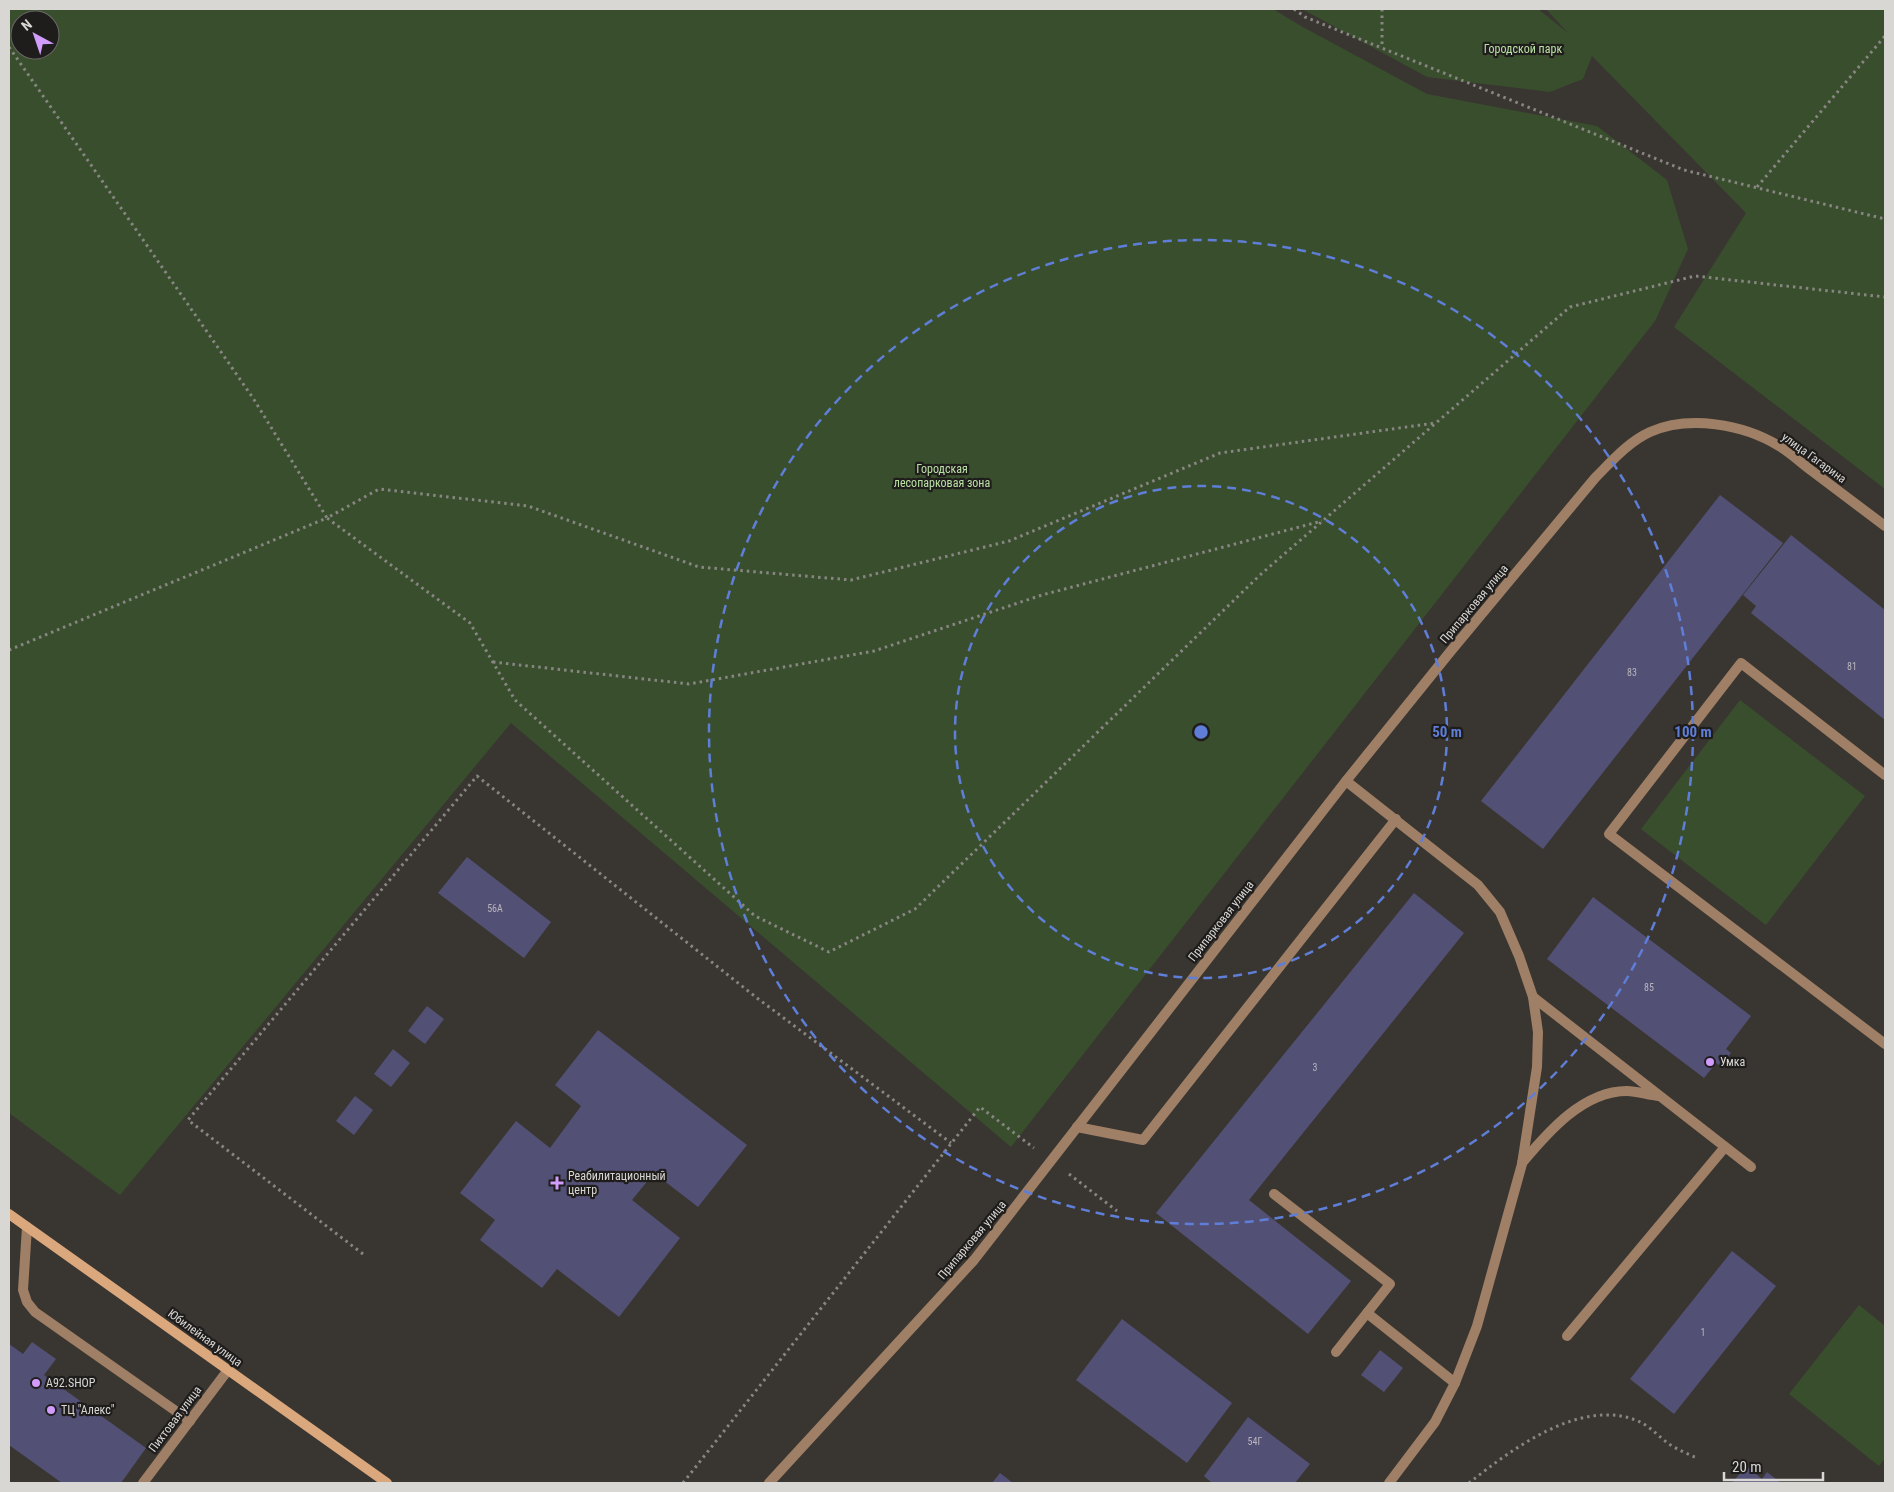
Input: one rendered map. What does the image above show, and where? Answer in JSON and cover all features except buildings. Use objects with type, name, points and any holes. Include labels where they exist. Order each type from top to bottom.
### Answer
[{"type":"street","name":"Припарковая улица","points":[[769,1483],[974,1260],[1346,781],[1588,486],[1622,452],[1649,433],[1671,425],[1698,424],[1720,426]]},
{"type":"street","name":"улица Гагарина","points":[[1720,426],[1741,430],[1779,446],[1885,526]]},
{"type":"street","points":[[1885,775],[1741,663],[1609,834],[1885,1044]]},
{"type":"street","points":[[1346,781],[1478,885],[1500,912],[1520,956],[1532,997],[1538,1032],[1537,1067],[1522,1164],[1477,1326],[1455,1382],[1436,1422],[1389,1483]]},
{"type":"street","points":[[1077,1127],[1143,1140],[1396,819]]},
{"type":"street","points":[[1532,997],[1751,1167]]},
{"type":"street","points":[[1522,1164],[1548,1131],[1570,1114],[1602,1094],[1628,1091],[1661,1097]]},
{"type":"street","points":[[1567,1336],[1725,1147]]},
{"type":"street","points":[[1274,1194],[1390,1284],[1336,1352]]},
{"type":"street","name":"Юбилейная улица","points":[[9,1214],[387,1483]]},
{"type":"street","points":[[27,1227],[23,1290],[27,1302],[35,1312],[190,1421]]},
{"type":"street","points":[[1367,1313],[1455,1382]]},
{"type":"street","name":"Пихтовая улица","points":[[142,1483],[228,1370]]},
{"type":"path","points":[[1294,9],[1305,17],[1684,170],[1885,219]]},
{"type":"path","points":[[1382,9],[1382,48]]},
{"type":"path","points":[[1757,188],[1885,36]]},
{"type":"path","points":[[9,47],[253,398],[327,518],[470,623],[515,700],[755,916],[828,952],[915,909],[1260,575],[1570,307],[1695,276],[1885,298]]},
{"type":"path","points":[[9,650],[327,518],[379,490],[528,506],[699,567],[852,580],[1009,541],[1220,453],[1435,423]]},
{"type":"path","points":[[493,662],[689,684],[874,651],[1042,595],[1323,520]]},
{"type":"path","points":[[363,1254],[188,1120],[476,776],[757,998],[951,1143]]},
{"type":"path","points":[[683,1483],[980,1107],[1117,1211]]},
{"type":"path","points":[[1469,1483],[1488,1468],[1540,1434],[1577,1419],[1615,1414],[1640,1422],[1670,1445],[1697,1458]]},
{"type":"green space","name":"Городская лесопарковая зона","points":[[9,9],[1273,9],[1427,94],[1597,126],[1667,180],[1688,249],[1655,321],[1011,1147],[511,723],[120,1195],[9,1113]]},
{"type":"green space","name":"Городской парк","points":[[1302,9],[1538,9],[1568,33],[1546,9],[1885,9],[1885,489],[1674,327],[1746,213],[1592,56],[1583,79],[1550,92],[1427,77]]},
{"type":"green space","points":[[1740,700],[1865,796],[1766,925],[1641,829]]},
{"type":"green space","points":[[1859,1305],[1885,1326],[1885,1458],[1879,1466],[1789,1394]]},
{"type":"place","name":"Умка","points":[[1710,1062]]},
{"type":"place","name":"Реабилитационный центр","points":[[557,1183]]},
{"type":"place","name":"A92.SHOP","points":[[36,1383]]},
{"type":"place","name":"ТЦ \"Алекс\"","points":[[51,1410]]}]
